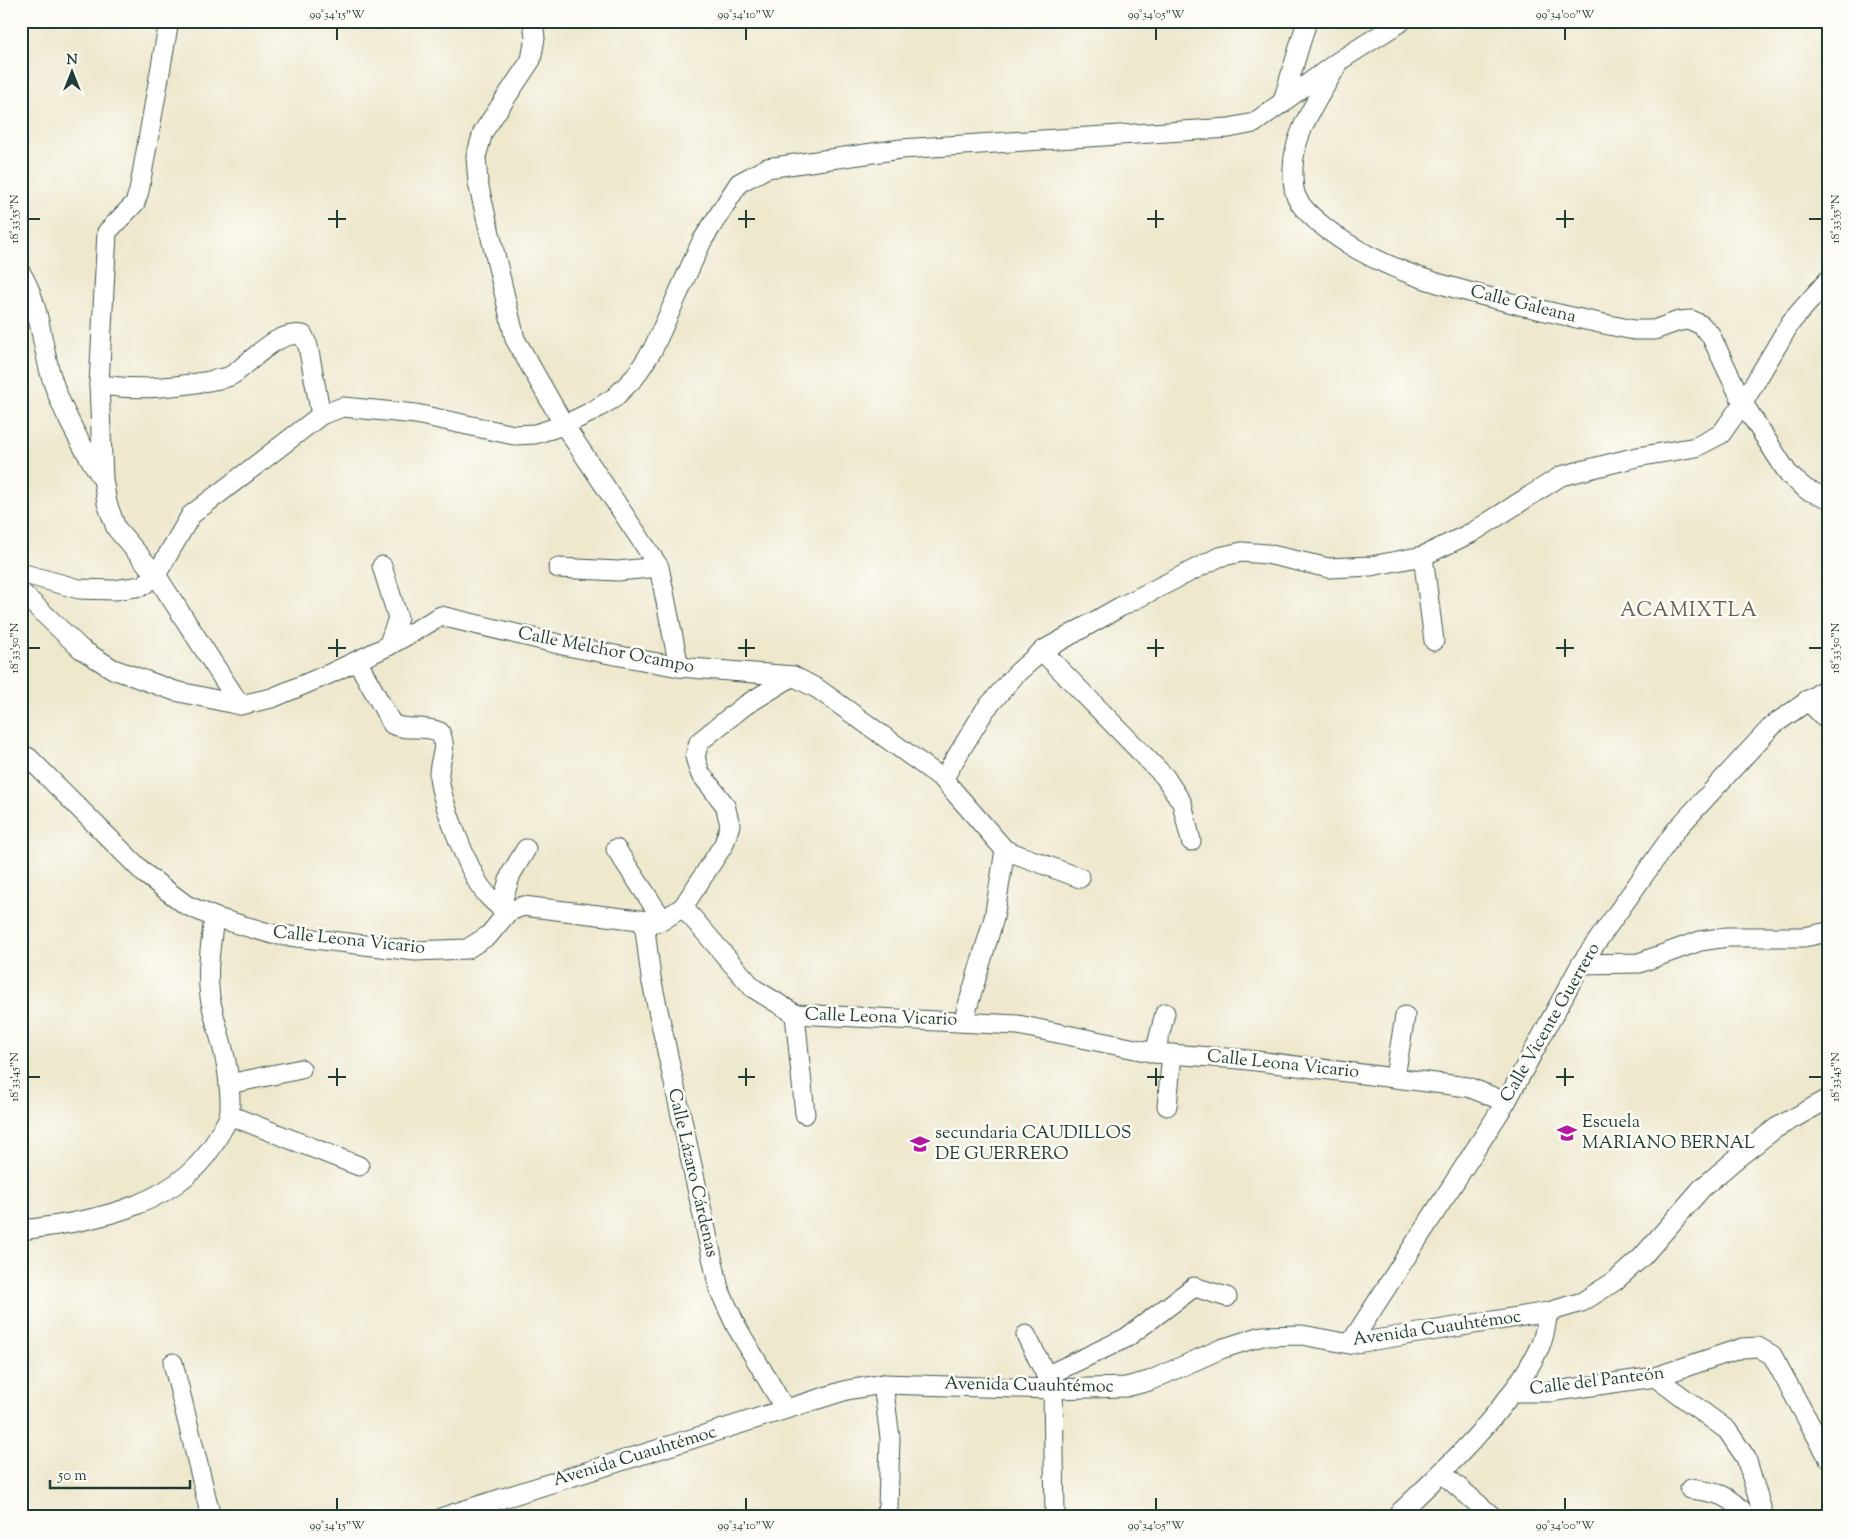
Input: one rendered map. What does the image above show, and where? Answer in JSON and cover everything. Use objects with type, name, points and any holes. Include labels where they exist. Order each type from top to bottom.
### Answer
[{"type":"street","points":[[169,21],[139,191],[135,203],[107,232],[99,384],[103,479],[107,504],[116,528],[156,576],[240,705]]},
{"type":"street","points":[[533,21],[535,38],[531,60],[483,132],[476,157],[478,184],[515,340],[564,425],[659,567],[679,667]]},
{"type":"street","points":[[1282,104],[1307,21]]},
{"type":"street","points":[[21,573],[79,589],[114,590],[142,586],[156,576],[191,515],[320,415],[343,407],[416,414],[514,435],[535,434],[564,425],[614,398],[635,377],[653,349],[702,241],[740,183],[768,168],[901,148],[1229,128],[1254,123],[1339,61],[1402,21]]},
{"type":"street","name":"Calle Galeana","points":[[1339,61],[1299,136],[1293,160],[1292,176],[1298,200],[1311,216],[1332,234],[1390,265],[1427,280],[1473,294],[1634,330],[1654,330],[1679,321],[1691,320],[1701,325],[1710,334],[1743,403],[1790,475],[1807,490],[1828,498]]},
{"type":"street","points":[[21,274],[33,300],[52,377],[82,446],[103,479]]},
{"type":"street","points":[[943,779],[985,710],[1016,674],[1042,651],[1120,607],[1219,557],[1242,552],[1266,554],[1329,568],[1370,566],[1423,556],[1473,532],[1560,476],[1636,458],[1696,447],[1721,434],[1743,403],[1791,322],[1828,280]]},
{"type":"street","points":[[99,384],[136,389],[186,385],[230,377],[279,340],[293,333],[303,335],[308,346],[320,415]]},
{"type":"street","points":[[1423,556],[1434,641]]},
{"type":"street","points":[[382,566],[398,618],[388,646]]},
{"type":"street","points":[[558,568],[618,570],[659,567]]},
{"type":"street","name":"Calle Melchor Ocampo","points":[[21,592],[81,649],[113,669],[175,691],[240,705],[272,698],[357,661],[441,616],[567,646],[679,667],[792,676],[818,689],[943,779],[1005,850]]},
{"type":"street","points":[[1042,651],[1166,778],[1182,803],[1191,841]]},
{"type":"street","points":[[357,661],[392,724],[400,728],[427,726],[440,732],[446,744],[439,772],[441,786],[452,821],[476,880],[504,910]]},
{"type":"street","points":[[504,910],[523,906],[654,921],[683,907],[724,844],[730,825],[725,805],[700,772],[695,757],[699,742],[744,706],[792,676]]},
{"type":"street","name":"Calle Vicente Guerrero","points":[[1350,1344],[1506,1102],[1582,964],[1676,830],[1773,725],[1806,700],[1828,687]]},
{"type":"street","points":[[1806,700],[1828,721]]},
{"type":"street","name":"Calle Leona Vicario","points":[[21,754],[29,758],[145,874],[186,905],[214,917],[272,934],[414,951],[467,949],[489,935],[504,910]]},
{"type":"street","points":[[504,910],[512,874],[526,849]]},
{"type":"street","points":[[616,850],[654,921]]},
{"type":"street","points":[[963,1022],[994,918],[1005,850],[1080,878]]},
{"type":"street","name":"Calle Leona Vicario","points":[[683,907],[753,988],[795,1014],[1018,1025],[1164,1053],[1395,1077],[1468,1087],[1506,1102]]},
{"type":"street","points":[[21,1230],[69,1224],[119,1211],[161,1194],[193,1170],[213,1148],[229,1115],[229,1084],[210,995],[208,966],[214,917]]},
{"type":"street","name":"Calle Lázaro Cárdenas","points":[[654,921],[650,978],[719,1289],[736,1326],[785,1408]]},
{"type":"street","points":[[1582,964],[1639,963],[1700,942],[1727,937],[1804,937],[1828,932]]},
{"type":"street","points":[[1165,1013],[1164,1053],[1167,1106]]},
{"type":"street","points":[[795,1014],[805,1114]]},
{"type":"street","points":[[1395,1077],[1405,1016]]},
{"type":"street","points":[[229,1084],[300,1069]]},
{"type":"street","name":"Avenida Cuauhtémoc","points":[[442,1517],[847,1390],[883,1384],[1050,1382],[1126,1387],[1149,1381],[1221,1349],[1262,1336],[1302,1335],[1350,1344],[1548,1312],[1582,1302],[1615,1281],[1642,1257],[1702,1188],[1736,1159],[1776,1128],[1828,1099]]},
{"type":"street","points":[[229,1115],[359,1166]]},
{"type":"street","points":[[1050,1382],[1126,1338],[1194,1286],[1227,1297]]},
{"type":"street","points":[[1512,1392],[1541,1345],[1548,1312]]},
{"type":"street","points":[[1026,1335],[1050,1382],[1055,1517]]},
{"type":"street","name":"Calle del Panteón","points":[[1395,1517],[1442,1473],[1512,1392],[1549,1392],[1655,1377],[1724,1353],[1758,1347],[1772,1354],[1828,1457]]},
{"type":"street","points":[[173,1363],[212,1517]]},
{"type":"street","points":[[1655,1377],[1727,1430],[1746,1458],[1764,1517]]},
{"type":"street","points":[[883,1384],[890,1438],[888,1508],[883,1517]]},
{"type":"street","points":[[1442,1473],[1493,1517]]},
{"type":"street","points":[[1690,1489],[1719,1493],[1738,1505],[1747,1517]]},
{"type":"place","name":"Escuela MARIANO BERNAL","points":[[1567,1133]]},
{"type":"place","name":"secundaria CAUDILLOS DE GUERRERO","points":[[920,1144]]},
{"type":"district","name":"ACAMIXTLA","points":[[1689,611]]}]
